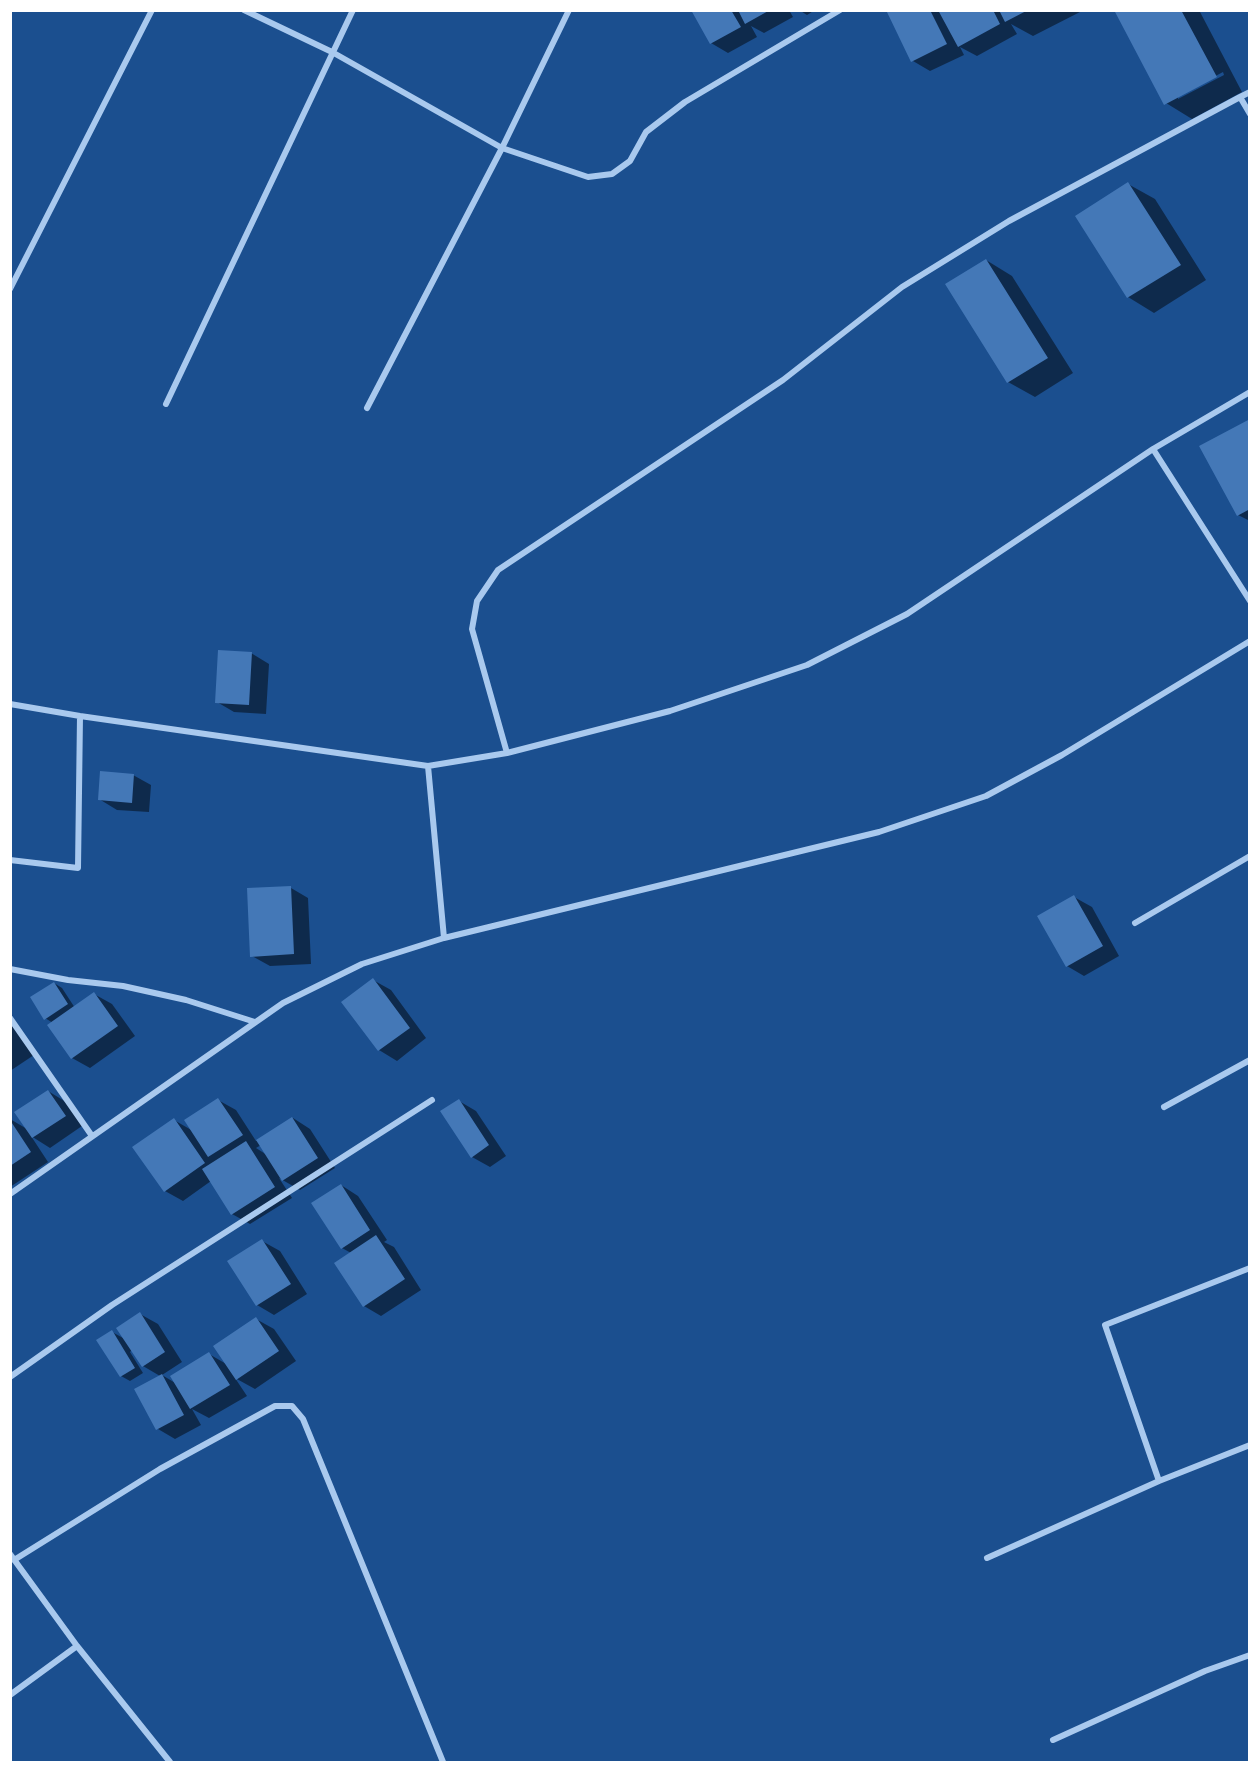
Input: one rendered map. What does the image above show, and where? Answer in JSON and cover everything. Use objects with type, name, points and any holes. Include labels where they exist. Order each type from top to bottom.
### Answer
[{"type":"street","points":[[10,289],[152,10]]},
{"type":"street","points":[[244,10],[332,52],[502,148],[588,177],[612,174],[630,161],[646,132],[685,102],[840,10]]},
{"type":"street","points":[[166,404],[353,10]]},
{"type":"street","points":[[367,408],[502,148],[569,10]]},
{"type":"street","points":[[507,753],[472,629],[477,601],[498,570],[783,380],[902,287],[1010,221],[1250,92]]},
{"type":"street","points":[[1240,97],[1250,114]]},
{"type":"street","points":[[10,704],[428,766],[507,753],[670,711],[807,665],[907,614],[1153,449],[1250,392]]},
{"type":"street","points":[[1153,449],[1250,601]]},
{"type":"street","points":[[10,1194],[283,1003],[362,963],[444,938],[879,832],[986,796],[1062,755],[1250,641]]},
{"type":"street","points":[[10,860],[78,868],[80,716]]},
{"type":"street","points":[[428,766],[444,938]]},
{"type":"street","points":[[1135,923],[1250,856]]},
{"type":"street","points":[[10,969],[69,980],[123,986],[186,1000],[255,1022]]},
{"type":"street","points":[[10,1018],[92,1136]]},
{"type":"street","points":[[1164,1107],[1250,1060]]},
{"type":"street","points":[[10,1377],[112,1305],[432,1100]]},
{"type":"street","points":[[1158,1481],[1105,1325],[1250,1268]]},
{"type":"street","points":[[170,1762],[77,1646],[12,1557],[274,1406],[292,1406],[303,1419],[443,1762]]},
{"type":"street","points":[[987,1558],[1158,1481],[1250,1446]]},
{"type":"street","points":[[10,1695],[77,1646]]},
{"type":"street","points":[[1053,1740],[1205,1671],[1250,1655]]},
{"type":"building","points":[[691,10],[731,10],[741,27],[710,44]]},
{"type":"building","points":[[738,10],[770,10],[745,24]]},
{"type":"building","points":[[886,10],[930,10],[947,44],[911,62]]},
{"type":"building","points":[[938,10],[993,10],[1000,24],[958,47]]},
{"type":"building","points":[[999,10],[1028,10],[1005,22]]},
{"type":"building","points":[[1114,10],[1181,10],[1217,77],[1164,105]]},
{"type":"building","points":[[1128,182],[1181,265],[1127,298],[1075,216]]},
{"type":"building","points":[[986,259],[1048,358],[1007,383],[945,284]]},
{"type":"building","points":[[1250,419],[1250,509],[1237,516],[1199,446]]},
{"type":"building","points":[[218,650],[252,652],[249,705],[215,703]]},
{"type":"building","points":[[100,771],[134,774],[132,803],[98,800]]},
{"type":"building","points":[[291,886],[294,954],[250,957],[247,888]]},
{"type":"building","points":[[1074,895],[1103,946],[1066,967],[1037,916]]},
{"type":"building","points":[[373,978],[410,1028],[378,1051],[341,1002]]},
{"type":"building","points":[[54,982],[68,1004],[44,1020],[30,997]]},
{"type":"building","points":[[94,992],[118,1026],[71,1059],[47,1025]]},
{"type":"building","points":[[48,1090],[66,1116],[32,1138],[14,1112]]},
{"type":"building","points":[[218,1098],[243,1135],[208,1157],[184,1120]]},
{"type":"building","points":[[459,1099],[489,1145],[471,1158],[440,1111]]},
{"type":"building","points":[[292,1117],[318,1158],[282,1181],[256,1140]]},
{"type":"building","points":[[174,1118],[205,1163],[164,1192],[132,1147]]},
{"type":"building","points":[[10,1120],[31,1152],[10,1166]]},
{"type":"building","points":[[246,1141],[275,1187],[231,1215],[202,1169]]},
{"type":"building","points":[[341,1184],[370,1230],[341,1249],[311,1203]]},
{"type":"building","points":[[376,1235],[405,1279],[363,1307],[334,1263]]},
{"type":"building","points":[[262,1239],[291,1284],[256,1306],[227,1261]]},
{"type":"building","points":[[140,1312],[165,1352],[142,1367],[116,1328]]},
{"type":"building","points":[[256,1317],[279,1351],[236,1380],[213,1346]]},
{"type":"building","points":[[112,1330],[135,1368],[120,1377],[96,1340]]},
{"type":"building","points":[[209,1352],[230,1385],[190,1409],[170,1376]]},
{"type":"building","points":[[162,1374],[184,1415],[156,1430],[134,1389]]}]
